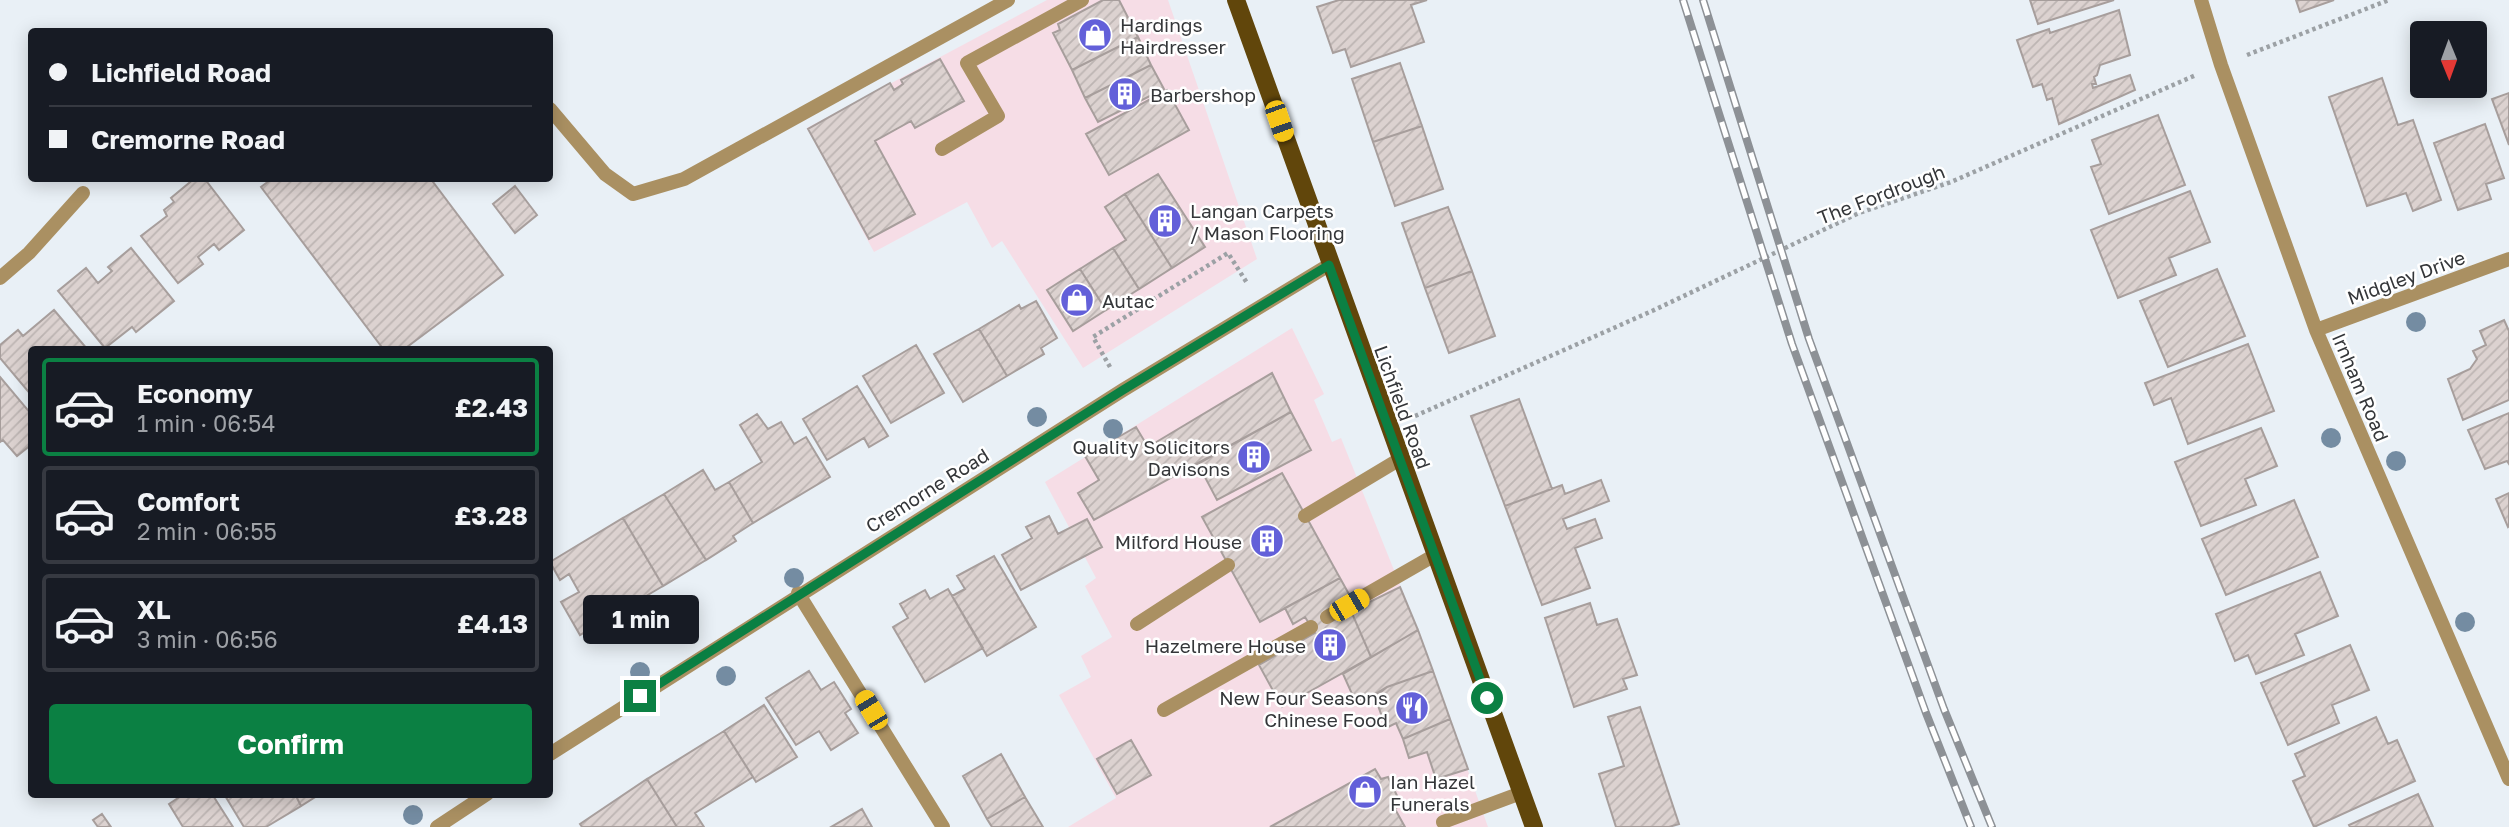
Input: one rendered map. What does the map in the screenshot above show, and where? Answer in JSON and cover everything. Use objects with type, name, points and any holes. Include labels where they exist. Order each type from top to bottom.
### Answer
[{"type":"main road","name":"Lichfield Road","points":[[1236,0],[1329,265],[1534,827]]},
{"type":"street","points":[[553,113],[605,174],[633,194],[684,179],[1008,0]]},
{"type":"street","points":[[942,149],[998,116],[967,63],[1083,0]]},
{"type":"street","name":"Irnham Road","points":[[2201,0],[2221,65],[2316,330],[2509,779]]},
{"type":"street","points":[[0,278],[29,253],[83,193]]},
{"type":"street","name":"Midgley Drive","points":[[2316,330],[2509,260]]},
{"type":"street","name":"Cremorne Road","points":[[553,752],[798,593],[1260,304],[1329,265]]},
{"type":"street","points":[[1305,516],[1400,459]]},
{"type":"street","points":[[1327,617],[1435,555]]},
{"type":"street","points":[[1137,624],[1228,565]]},
{"type":"street","points":[[798,593],[943,827]]},
{"type":"street","points":[[1164,710],[1311,627]]},
{"type":"street","points":[[1443,822],[1521,793]]},
{"type":"street","points":[[437,827],[481,798]]},
{"type":"path","name":"The Fordrough","points":[[1389,428],[1653,312],[1859,213],[1951,182],[2221,65],[2389,0]]},
{"type":"path","points":[[1123,390],[1093,337],[1228,253],[1260,304]]},
{"type":"shaded area","points":[[1047,0],[1168,0],[1257,259],[1083,368],[1002,241],[992,248],[967,202],[874,252],[807,128]]},
{"type":"shaded area","points":[[1292,328],[1324,394],[1314,400],[1332,442],[1341,438],[1418,630],[1488,827],[1068,827],[1116,798],[1059,695],[1091,677],[1081,656],[1112,637],[1085,586],[1096,578],[1045,482]]},
{"type":"building","name":"Hardings Hairdresser","points":[[1103,0],[1119,0],[1138,37],[1072,70],[1053,33],[1060,30],[1058,24]]},
{"type":"building","points":[[1339,0],[1427,0],[1411,5],[1424,42],[1351,67],[1345,49],[1333,53],[1317,7]]},
{"type":"building","points":[[2030,0],[2114,0],[2038,24]]},
{"type":"building","points":[[2296,0],[2334,0],[2300,12]]},
{"type":"building","points":[[2119,10],[2130,55],[2100,65],[2094,77],[2096,84],[2092,84],[2093,88],[2130,75],[2135,90],[2059,124],[2052,98],[2047,100],[2042,84],[2033,87],[2017,40],[2049,29],[2050,33]]},
{"type":"building","points":[[1138,37],[1151,65],[1085,98],[1072,70]]},
{"type":"building","points":[[940,59],[964,101],[915,128],[911,121],[875,141],[915,214],[869,239],[808,129],[890,83],[894,90],[903,84],[901,80]]},
{"type":"building","points":[[1400,63],[1422,126],[1373,142],[1352,79]]},
{"type":"building","name":"Barbershop","points":[[1151,65],[1164,89],[1098,122],[1085,98]]},
{"type":"building","points":[[2382,78],[2398,125],[2413,120],[2441,200],[2413,211],[2406,193],[2367,206],[2329,97]]},
{"type":"building","points":[[1167,90],[1189,130],[1109,175],[1086,134]]},
{"type":"building","points":[[2509,93],[2509,145],[2492,99]]},
{"type":"building","points":[[2158,115],[2185,185],[2109,214],[2091,167],[2101,164],[2092,140]]},
{"type":"building","points":[[2485,124],[2504,178],[2486,184],[2491,199],[2458,210],[2434,143]]},
{"type":"building","points":[[1422,126],[1443,189],[1395,206],[1373,142]]},
{"type":"building","name":"Langan Carpets / Mason Flooring","points":[[1158,174],[1205,247],[1172,268],[1125,194]]},
{"type":"building","points":[[190,182],[207,182],[244,230],[219,250],[214,244],[198,257],[203,264],[178,283],[141,236],[167,216],[164,210],[174,202],[171,198]]},
{"type":"building","points":[[268,182],[433,182],[503,275],[408,346],[381,346],[261,187]]},
{"type":"building","points":[[515,186],[537,215],[515,233],[493,204]]},
{"type":"building","points":[[2190,191],[2210,242],[2169,258],[2176,275],[2118,298],[2091,230]]},
{"type":"building","points":[[1125,194],[1172,268],[1139,289],[1113,248],[1126,240],[1105,207]]},
{"type":"building","points":[[1448,207],[1472,271],[1425,288],[1402,223]]},
{"type":"building","points":[[131,248],[174,301],[136,332],[132,327],[108,346],[103,346],[58,291],[86,268],[98,283],[112,271],[108,267]]},
{"type":"building","points":[[1113,248],[1139,289],[1106,310],[1080,269]]},
{"type":"building","name":"Autac","points":[[1080,269],[1106,310],[1073,331],[1047,290]]},
{"type":"building","points":[[2217,269],[2245,336],[2168,367],[2140,301]]},
{"type":"building","points":[[1472,271],[1495,336],[1449,353],[1425,288]]},
{"type":"building","points":[[1036,301],[1057,338],[1041,348],[1044,354],[1007,376],[979,329],[1019,305],[1021,309]]},
{"type":"building","points":[[54,310],[85,346],[28,346],[28,391],[0,358],[0,345],[18,330],[23,336]]},
{"type":"building","points":[[2504,320],[2509,331],[2509,400],[2463,420],[2448,379],[2470,369],[2477,359],[2473,351],[2486,345],[2480,331]]},
{"type":"building","points":[[979,329],[1007,376],[963,402],[934,354]]},
{"type":"building","points":[[2248,344],[2274,411],[2188,444],[2171,398],[2154,405],[2145,383]]},
{"type":"building","points":[[916,345],[944,393],[891,423],[863,376]]},
{"type":"building","points":[[1272,373],[1291,412],[1094,520],[1078,493],[1099,480],[1085,456],[1136,427],[1148,447]]},
{"type":"building","points":[[0,377],[28,410],[28,447],[17,456],[3,440],[0,442]]},
{"type":"building","points":[[857,386],[888,436],[869,447],[864,438],[827,460],[803,419]]},
{"type":"building","points":[[1519,399],[1552,489],[1505,506],[1471,416]]},
{"type":"building","name":"Quality Solicitors Davisons","points":[[1291,412],[1311,450],[1217,500],[1198,464]]},
{"type":"building","points":[[2509,413],[2509,464],[2507,461],[2485,469],[2468,430]]},
{"type":"building","points":[[757,414],[768,429],[781,422],[794,444],[806,437],[830,477],[753,523],[729,482],[762,462],[740,425]]},
{"type":"building","points":[[2261,428],[2277,466],[2245,479],[2256,505],[2201,526],[2175,462]]},
{"type":"building","points":[[703,470],[715,490],[729,482],[753,523],[733,536],[736,541],[706,560],[664,494]]},
{"type":"building","name":"Milford House","points":[[1282,473],[1340,578],[1260,622],[1202,517]]},
{"type":"building","points":[[1601,480],[1609,501],[1563,519],[1567,529],[1595,519],[1602,538],[1575,548],[1590,588],[1542,605],[1505,506],[1562,485],[1565,494]]},
{"type":"building","points":[[2509,493],[2509,526],[2508,527],[2496,499]]},
{"type":"building","points":[[664,494],[706,560],[663,586],[623,518]]},
{"type":"building","points":[[2294,500],[2318,557],[2226,595],[2202,539]]},
{"type":"building","points":[[1049,516],[1058,534],[1087,519],[1102,547],[1021,590],[1002,555],[1032,538],[1026,527]]},
{"type":"building","points":[[623,518],[663,586],[580,635],[561,602],[579,592],[569,574],[560,580],[553,567],[553,560]]},
{"type":"building","points":[[994,556],[1036,627],[987,656],[952,596],[965,589],[957,576]]},
{"type":"building","points":[[2320,572],[2338,616],[2295,634],[2304,655],[2256,674],[2248,655],[2235,661],[2216,614]]},
{"type":"building","name":"Hazelmere House","points":[[1340,578],[1350,596],[1351,611],[1371,657],[1282,707],[1259,665],[1315,633],[1305,617],[1293,624],[1285,608]]},
{"type":"building","points":[[1400,587],[1418,630],[1371,657],[1351,611]]},
{"type":"building","points":[[948,589],[983,648],[925,682],[893,627],[908,618],[900,604],[925,590],[930,599]]},
{"type":"building","points":[[1590,603],[1597,625],[1617,619],[1637,675],[1623,679],[1627,689],[1574,707],[1545,618]]},
{"type":"building","points":[[1418,630],[1433,671],[1387,687],[1357,705],[1343,674]]},
{"type":"building","points":[[2350,645],[2369,690],[2332,705],[2339,723],[2288,745],[2261,683]]},
{"type":"building","points":[[809,671],[821,690],[834,682],[851,709],[845,713],[858,733],[831,750],[819,731],[796,745],[766,698]]},
{"type":"building","name":"New Four Seasons Chinese Food","points":[[1433,671],[1450,719],[1403,739],[1396,723],[1386,728],[1375,697],[1387,687]]},
{"type":"building","points":[[764,705],[797,757],[756,782],[724,731]]},
{"type":"building","points":[[1640,707],[1679,824],[1669,827],[1616,827],[1599,774],[1624,766],[1608,717]]},
{"type":"building","points":[[2376,717],[2388,744],[2397,740],[2415,781],[2314,827],[2293,781],[2305,776],[2295,754]]},
{"type":"building","points":[[1450,719],[1468,769],[1436,779],[1427,752],[1409,758],[1403,739]]},
{"type":"building","points":[[724,731],[753,777],[695,813],[704,827],[677,827],[647,779]]},
{"type":"building","points":[[1131,740],[1151,775],[1117,794],[1097,759]]},
{"type":"building","points":[[1001,754],[1025,797],[987,819],[963,776]]},
{"type":"building","name":"Ian Hazel Funerals","points":[[1375,769],[1381,779],[1388,777],[1401,804],[1395,809],[1405,827],[1270,827]]},
{"type":"building","points":[[647,779],[677,827],[582,827],[580,824]]},
{"type":"building","points":[[2418,794],[2433,827],[2349,825]]},
{"type":"building","points":[[1025,797],[1043,827],[992,827],[987,819]]},
{"type":"building","points":[[178,798],[215,798],[233,827],[183,827],[169,804]]},
{"type":"building","points":[[226,798],[297,798],[301,806],[266,827],[244,827]]},
{"type":"building","points":[[297,798],[314,798],[301,806]]},
{"type":"building","points":[[862,809],[872,827],[831,827]]},
{"type":"building","points":[[102,814],[111,827],[98,827],[93,820]]},
{"type":"railway","points":[[1683,0],[1792,344],[1926,713],[1971,827]]},
{"type":"railway","points":[[1703,0],[1809,339],[1944,709],[1992,827]]},
{"type":"place","name":"Hardings Hairdresser","points":[[1095,35]]},
{"type":"place","name":"Barbershop","points":[[1125,94]]},
{"type":"place","name":"Langan Carpets / Mason Flooring","points":[[1165,221]]},
{"type":"place","name":"Autac","points":[[1077,300]]},
{"type":"place","name":"Quality Solicitors Davisons","points":[[1254,457]]},
{"type":"place","name":"Milford House","points":[[1267,541]]},
{"type":"place","name":"Hazelmere House","points":[[1330,645]]},
{"type":"place","name":"New Four Seasons Chinese Food","points":[[1412,708]]},
{"type":"place","name":"Ian Hazel Funerals","points":[[1365,792]]},
{"type":"route","points":[[640,696],[798,593],[1260,304],[1329,265],[1487,698]]}]
